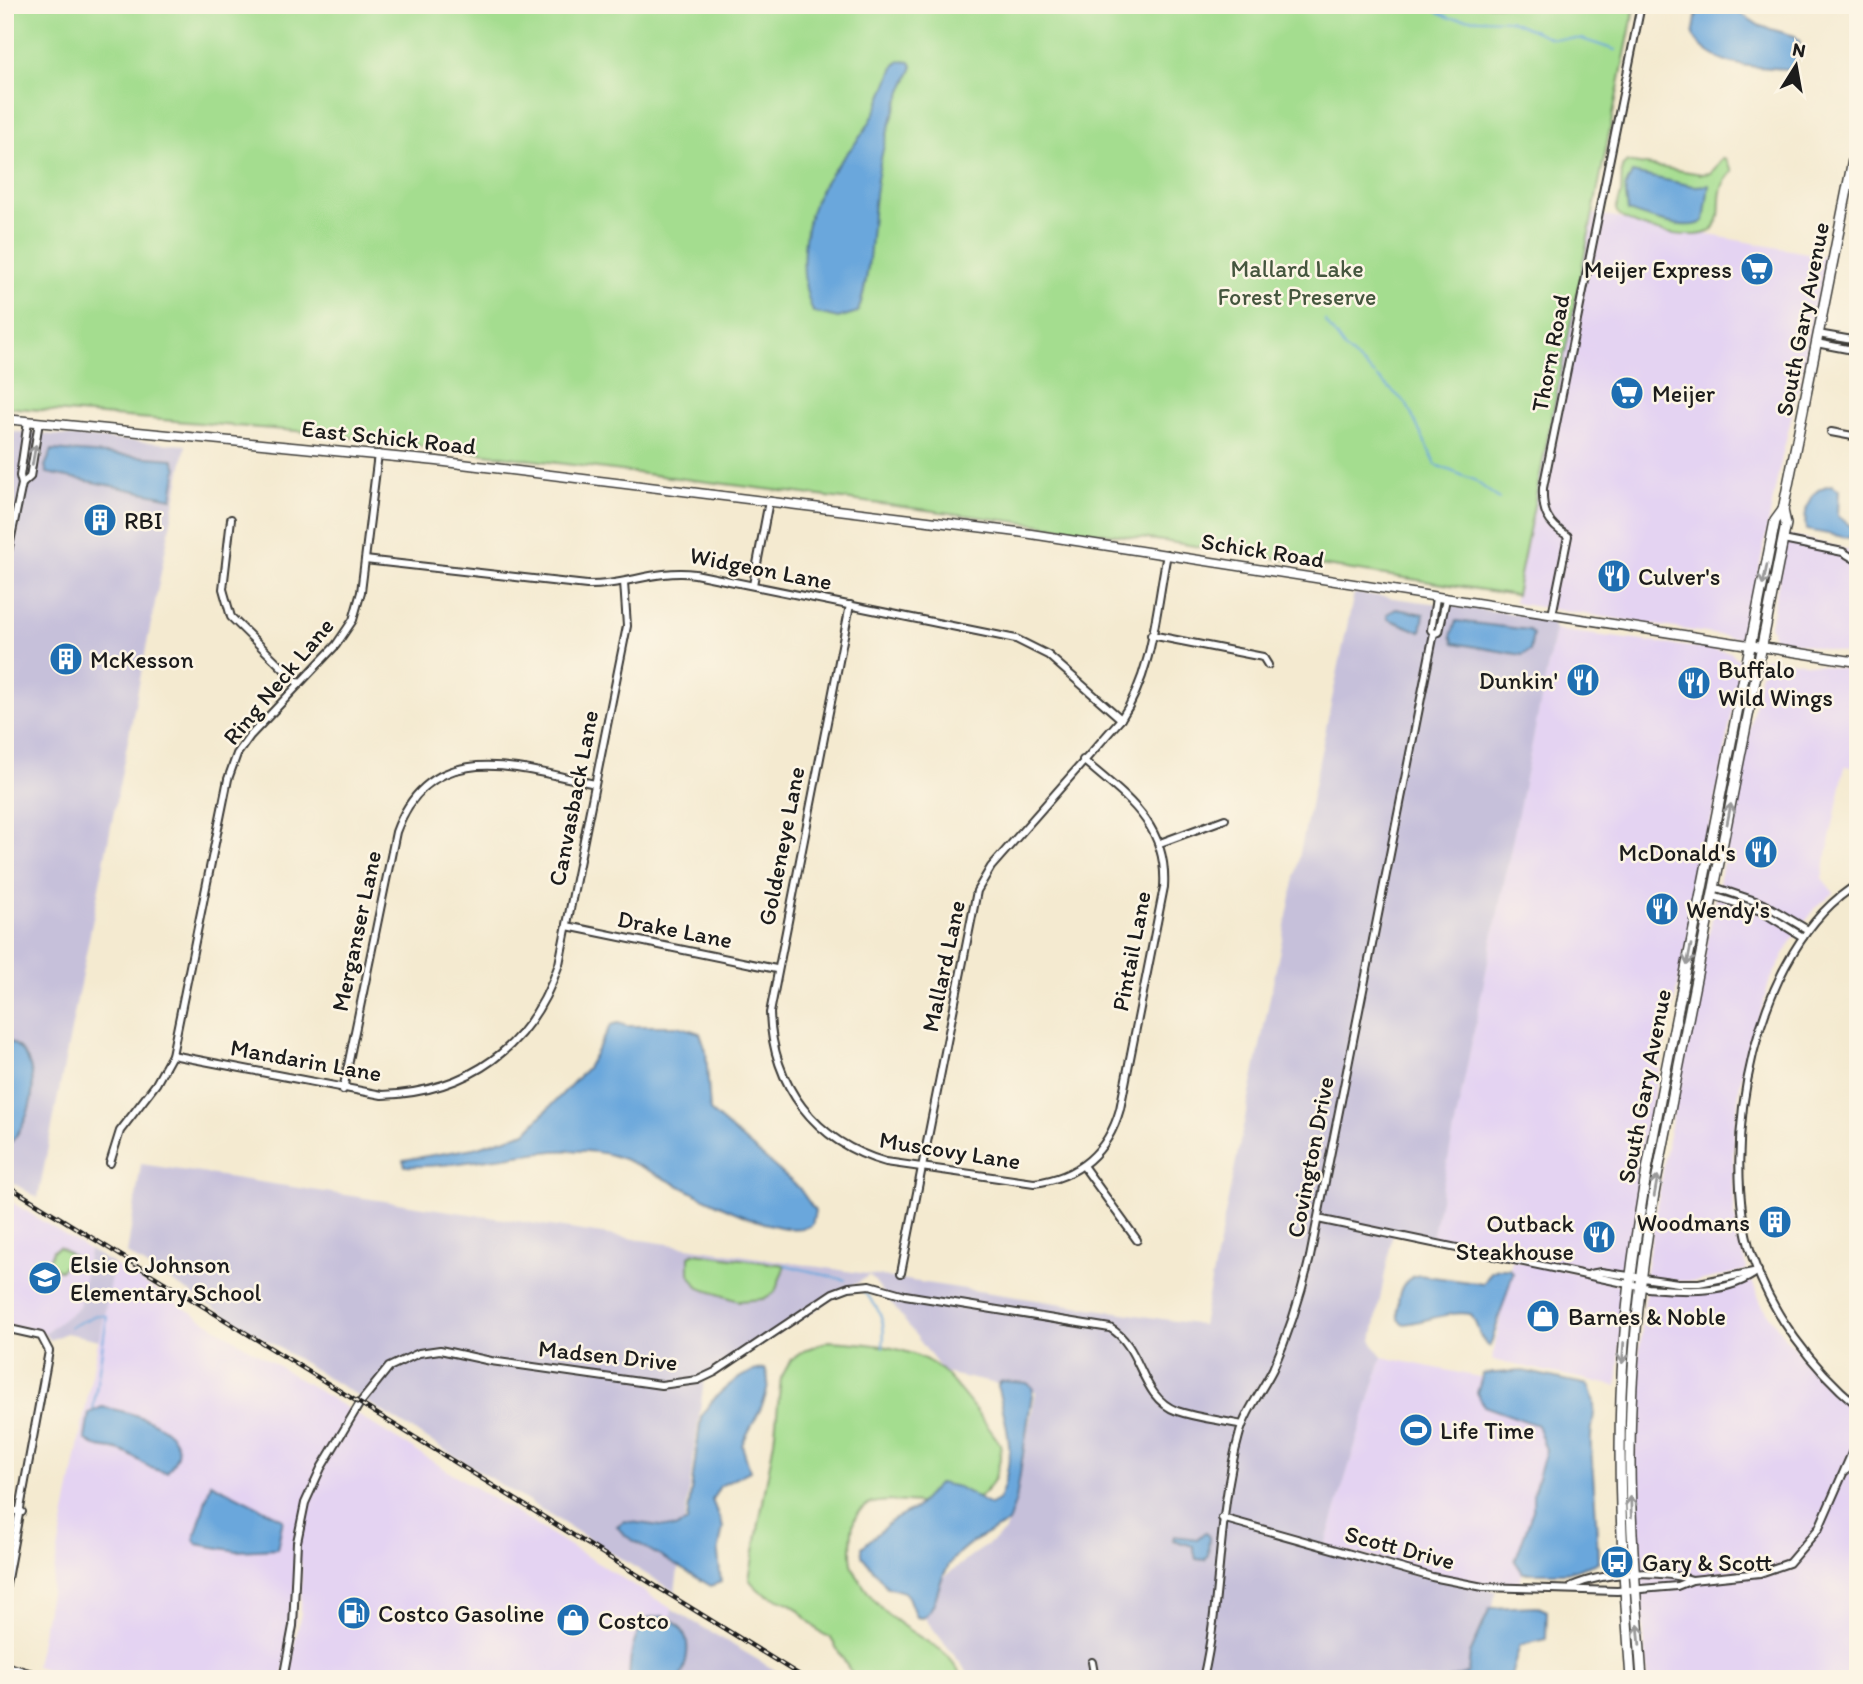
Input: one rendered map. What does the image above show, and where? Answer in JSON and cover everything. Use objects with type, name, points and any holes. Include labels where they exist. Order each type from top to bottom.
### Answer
[{"type":"main road","name":"South Gary Avenue","points":[[1642,1679],[1634,1576],[1631,1445],[1641,1282],[1655,1188],[1786,524],[1783,510],[1858,135]]},
{"type":"main road","name":"South Gary Avenue","points":[[1631,1679],[1623,1576],[1619,1432],[1630,1281],[1646,1173],[1775,521],[1783,510]]},
{"type":"main road","points":[[5,1667],[46,1679]]},
{"type":"street","name":"Thorn Road","points":[[1552,615],[1568,536],[1555,528],[1543,513],[1543,488],[1641,5]]},
{"type":"street","points":[[1817,339],[1858,341]]},
{"type":"street","points":[[1817,339],[1858,351]]},
{"type":"street","name":"East Schick Road","points":[[5,419],[378,454],[769,501]]},
{"type":"street","points":[[5,566],[22,484],[20,476],[28,421]]},
{"type":"street","points":[[22,484],[30,477],[39,422]]},
{"type":"street","points":[[1831,432],[1858,437]]},
{"type":"street","name":"Ring Neck Lane","points":[[110,1163],[120,1131],[156,1084],[172,1055],[231,768],[250,736],[341,639],[353,621],[359,603],[378,454]]},
{"type":"street","name":"Schick Road","points":[[769,501],[1167,554],[1858,662]]},
{"type":"street","points":[[753,585],[769,501]]},
{"type":"street","points":[[232,519],[223,589],[231,617],[299,684]]},
{"type":"street","points":[[1783,540],[1843,552],[1858,561]]},
{"type":"street","name":"Mallard Lane","points":[[901,1273],[977,891],[991,867],[1121,719],[1142,680],[1167,554]]},
{"type":"street","name":"Widgeon Lane","points":[[365,560],[587,585],[624,582],[656,573],[679,572],[1026,642],[1048,655],[1121,719]]},
{"type":"street","name":"Canvasback Lane","points":[[534,1017],[552,982],[567,926],[628,626],[624,582]]},
{"type":"street","name":"Covington Drive","points":[[1203,1679],[1219,1594],[1222,1518],[1229,1474],[1242,1425],[1274,1367],[1290,1327],[1318,1219],[1434,633],[1431,629],[1436,598]]},
{"type":"street","name":"Covington Drive","points":[[1434,633],[1439,632],[1446,599]]},
{"type":"street","name":"Goldeneye Lane","points":[[790,1093],[778,1067],[771,1032],[771,998],[850,605]]},
{"type":"street","points":[[1151,635],[1263,657],[1268,665]]},
{"type":"street","name":"Pintail Lane","points":[[1083,760],[1140,811],[1160,843],[1164,887],[1120,1109],[1108,1140],[1084,1167]]},
{"type":"street","name":"Merganser Lane","points":[[343,1090],[396,832],[408,805],[424,788],[456,769],[481,764],[595,784]]},
{"type":"street","points":[[1160,843],[1225,819]]},
{"type":"street","points":[[1858,884],[1837,897],[1808,930],[1766,1012],[1746,1097],[1740,1193],[1758,1271],[1802,1347],[1833,1384],[1858,1406]]},
{"type":"street","points":[[1714,891],[1764,904],[1808,930]]},
{"type":"street","points":[[1714,891],[1761,911],[1803,937]]},
{"type":"street","name":"Drake Lane","points":[[567,926],[776,969]]},
{"type":"street","name":"Mandarin Lane","points":[[172,1055],[343,1090],[382,1095],[407,1094],[453,1082],[493,1060],[514,1042],[534,1017]]},
{"type":"street","name":"Muscovy Lane","points":[[790,1093],[818,1126],[847,1147],[886,1162],[1034,1183],[1057,1179],[1084,1167]]},
{"type":"street","points":[[1084,1167],[1137,1240]]},
{"type":"street","points":[[1318,1219],[1590,1274],[1600,1280],[1699,1283],[1758,1271]]},
{"type":"street","name":"Madsen Drive","points":[[283,1679],[293,1626],[298,1534],[312,1485],[378,1377],[403,1359],[419,1353],[440,1350],[457,1352],[491,1361],[678,1384],[715,1372],[833,1293],[870,1285],[905,1295],[1110,1328],[1126,1338],[1153,1391],[1176,1411],[1242,1425]]},
{"type":"street","points":[[5,1328],[38,1335],[48,1344],[22,1512],[5,1590]]},
{"type":"street","name":"Scott Drive","points":[[1222,1518],[1460,1584],[1499,1589],[1571,1587],[1635,1590],[1676,1586],[1692,1580],[1760,1573],[1789,1563],[1819,1528],[1858,1439]]},
{"type":"street","name":"Scott Drive","points":[[1845,1471],[1858,1461]]},
{"type":"street","points":[[5,1509],[22,1512]]},
{"type":"street","name":"Scott Drive","points":[[1571,1587],[1581,1582],[1623,1576],[1674,1574],[1692,1580]]},
{"type":"street","points":[[1092,1662],[1095,1679]]},
{"type":"shaded area","points":[[1594,214],[1829,257],[1779,470],[1745,639],[1514,603]]},
{"type":"shaded area","points":[[5,431],[186,445],[38,1198],[5,1178]]},
{"type":"shaded area","points":[[1788,535],[1849,550],[1858,557],[1858,656],[1774,638],[1770,625]]},
{"type":"shaded area","points":[[1354,593],[1549,618],[1555,630],[1432,1239],[1393,1232],[1372,1341],[1382,1357],[1325,1545],[1414,1574],[1496,1591],[1478,1679],[973,1679],[911,1601],[1006,1531],[1036,1392],[944,1373],[870,1275],[704,1381],[675,1592],[127,1254],[141,1164],[1202,1325]]},
{"type":"shaded area","points":[[1555,630],[1731,652],[1741,662],[1715,806],[1698,870],[1696,903],[1655,1088],[1628,1272],[1590,1271],[1432,1239]]},
{"type":"shaded area","points":[[1764,657],[1858,671],[1858,768],[1845,766],[1822,878],[1834,893],[1817,906],[1790,943],[1769,983],[1740,1083],[1733,1147],[1734,1212],[1747,1270],[1699,1281],[1676,1281],[1645,1276],[1668,1140]]},
{"type":"shaded area","name":"Elsie C Johnson Elementary School","points":[[5,1198],[89,1250],[79,1307],[44,1334],[5,1325]]},
{"type":"shaded area","points":[[89,1250],[113,1264],[100,1340],[66,1333],[50,1340],[44,1334],[79,1307]]},
{"type":"shaded area","points":[[1512,1259],[1587,1275],[1625,1287],[1617,1386],[1492,1360]]},
{"type":"shaded area","points":[[113,1264],[672,1609],[657,1679],[287,1679],[301,1613],[301,1562],[297,1563],[295,1623],[282,1679],[74,1679],[36,1666]]},
{"type":"shaded area","points":[[1751,1279],[1762,1305],[1786,1339],[1858,1417],[1858,1679],[1762,1674],[1719,1679],[1648,1679],[1637,1564],[1634,1460],[1636,1385],[1646,1289],[1719,1289]]},
{"type":"shaded area","points":[[1382,1357],[1489,1379],[1558,1433],[1519,1586],[1469,1584],[1325,1545]]},
{"type":"shaded area","points":[[672,1609],[790,1679],[657,1679]]},
{"type":"green space","name":"Mallard Lake Forest Preserve","points":[[5,5],[1635,5],[1516,595],[1156,540],[309,432],[5,407]]},
{"type":"green space","points":[[1722,159],[1725,159],[1733,171],[1722,187],[1718,220],[1715,227],[1708,232],[1681,235],[1664,232],[1633,223],[1616,210],[1621,194],[1622,167],[1627,162],[1702,174],[1711,173]]},
{"type":"green space","points":[[59,1247],[73,1256],[60,1271],[48,1263],[53,1250]]},
{"type":"green space","points":[[695,1253],[785,1265],[775,1292],[763,1299],[739,1301],[699,1288],[689,1273],[689,1256]]},
{"type":"green space","points":[[829,1341],[897,1349],[935,1365],[979,1414],[1001,1445],[994,1480],[977,1498],[954,1504],[877,1502],[860,1511],[852,1532],[853,1566],[870,1595],[894,1619],[951,1659],[965,1679],[855,1679],[830,1637],[816,1629],[796,1608],[766,1595],[749,1579],[774,1441],[781,1378],[791,1360],[807,1349]]},
{"type":"water","points":[[1698,5],[1728,5],[1760,26],[1795,36],[1800,42],[1795,66],[1791,69],[1750,66],[1713,55],[1693,36]]},
{"type":"water","points":[[900,61],[910,62],[913,67],[899,98],[880,162],[868,269],[858,312],[838,318],[813,312],[807,295],[803,259],[808,222],[814,204],[832,172],[868,125],[895,65]]},
{"type":"water","points":[[1632,173],[1694,186],[1709,185],[1704,221],[1678,225],[1628,211],[1625,188]]},
{"type":"water","points":[[52,450],[173,459],[177,468],[172,498],[47,473],[45,466]]},
{"type":"water","points":[[1832,485],[1839,490],[1838,516],[1857,531],[1849,538],[1806,530],[1806,514],[1810,500],[1818,490]]},
{"type":"water","points":[[1396,609],[1424,614],[1421,632],[1388,619],[1387,614]]},
{"type":"water","points":[[1456,621],[1529,630],[1533,634],[1530,651],[1522,655],[1454,643],[1451,636]]},
{"type":"water","points":[[618,1023],[627,1026],[678,1026],[700,1033],[706,1051],[710,1111],[799,1188],[815,1211],[812,1225],[795,1229],[745,1216],[618,1157],[595,1152],[542,1152],[430,1166],[405,1166],[403,1160],[474,1148],[526,1132],[587,1068],[611,1025]]},
{"type":"water","points":[[5,1039],[19,1048],[28,1060],[32,1091],[23,1123],[5,1148]]},
{"type":"water","points":[[1510,1269],[1513,1273],[1490,1347],[1483,1340],[1470,1314],[1453,1314],[1402,1324],[1398,1319],[1400,1291],[1412,1277],[1419,1275],[1483,1284],[1491,1272]]},
{"type":"water","points":[[765,1369],[768,1387],[765,1397],[742,1445],[750,1471],[720,1486],[712,1500],[723,1527],[718,1553],[721,1582],[711,1586],[624,1535],[617,1526],[624,1521],[675,1528],[687,1522],[701,1417],[712,1401],[737,1379]]},
{"type":"water","points":[[1523,1371],[1588,1385],[1594,1402],[1591,1448],[1598,1562],[1564,1573],[1523,1573],[1515,1561],[1533,1510],[1533,1494],[1546,1450],[1537,1425],[1484,1406],[1477,1393],[1483,1374]]},
{"type":"water","points":[[1002,1381],[1027,1383],[1033,1388],[1016,1500],[1008,1523],[971,1543],[956,1556],[944,1574],[931,1609],[922,1618],[916,1617],[908,1597],[904,1592],[887,1587],[862,1556],[862,1547],[893,1520],[915,1509],[939,1483],[958,1487],[990,1505],[999,1500],[1009,1457],[1008,1432],[998,1389],[998,1384]]},
{"type":"water","points":[[102,1407],[145,1419],[171,1434],[177,1445],[176,1457],[167,1472],[154,1469],[121,1451],[93,1445],[85,1439],[89,1413]]},
{"type":"water","points":[[211,1483],[283,1519],[277,1549],[237,1551],[197,1544],[194,1540]]},
{"type":"water","points":[[1205,1532],[1209,1537],[1205,1560],[1196,1559],[1193,1546],[1173,1540],[1174,1536],[1197,1539]]},
{"type":"water","points":[[1536,1606],[1547,1611],[1546,1639],[1520,1645],[1510,1679],[1448,1679],[1468,1673],[1470,1654],[1490,1608]]},
{"type":"water","points":[[663,1616],[680,1627],[687,1642],[686,1660],[680,1679],[629,1679],[635,1639],[649,1618]]},
{"type":"waterway","points":[[1426,5],[1450,18],[1509,20],[1551,38],[1582,39],[1615,50]]},
{"type":"waterway","points":[[1325,321],[1346,350],[1375,375]]},
{"type":"waterway","points":[[1377,377],[1406,403],[1436,465],[1474,480],[1499,499]]},
{"type":"waterway","points":[[785,1265],[845,1280]]},
{"type":"waterway","points":[[863,1291],[881,1316],[883,1347]]},
{"type":"waterway","points":[[70,1327],[96,1315],[107,1316],[93,1410]]},
{"type":"railway","points":[[5,1184],[806,1679]]},
{"type":"place","name":"Meijer Express","points":[[1757,269]]},
{"type":"place","name":"Meijer","points":[[1627,393]]},
{"type":"place","name":"RBI","points":[[100,520]]},
{"type":"place","name":"Culver's","points":[[1614,576]]},
{"type":"place","name":"McKesson","points":[[66,659]]},
{"type":"place","name":"Dunkin'","points":[[1583,680]]},
{"type":"place","name":"Buffalo Wild Wings","points":[[1694,683]]},
{"type":"place","name":"McDonald's","points":[[1761,852]]},
{"type":"place","name":"Wendy's","points":[[1662,909]]},
{"type":"place","name":"Woodmans","points":[[1775,1222]]},
{"type":"place","name":"Outback Steakhouse","points":[[1599,1237]]},
{"type":"place","name":"Elsie C Johnson Elementary School","points":[[45,1278]]},
{"type":"place","name":"Barnes & Noble","points":[[1543,1316]]},
{"type":"place","name":"Life Time","points":[[1416,1430]]},
{"type":"place","name":"Gary & Scott","points":[[1617,1562]]},
{"type":"place","name":"Costco Gasoline","points":[[354,1613]]},
{"type":"place","name":"Costco","points":[[573,1620]]}]
